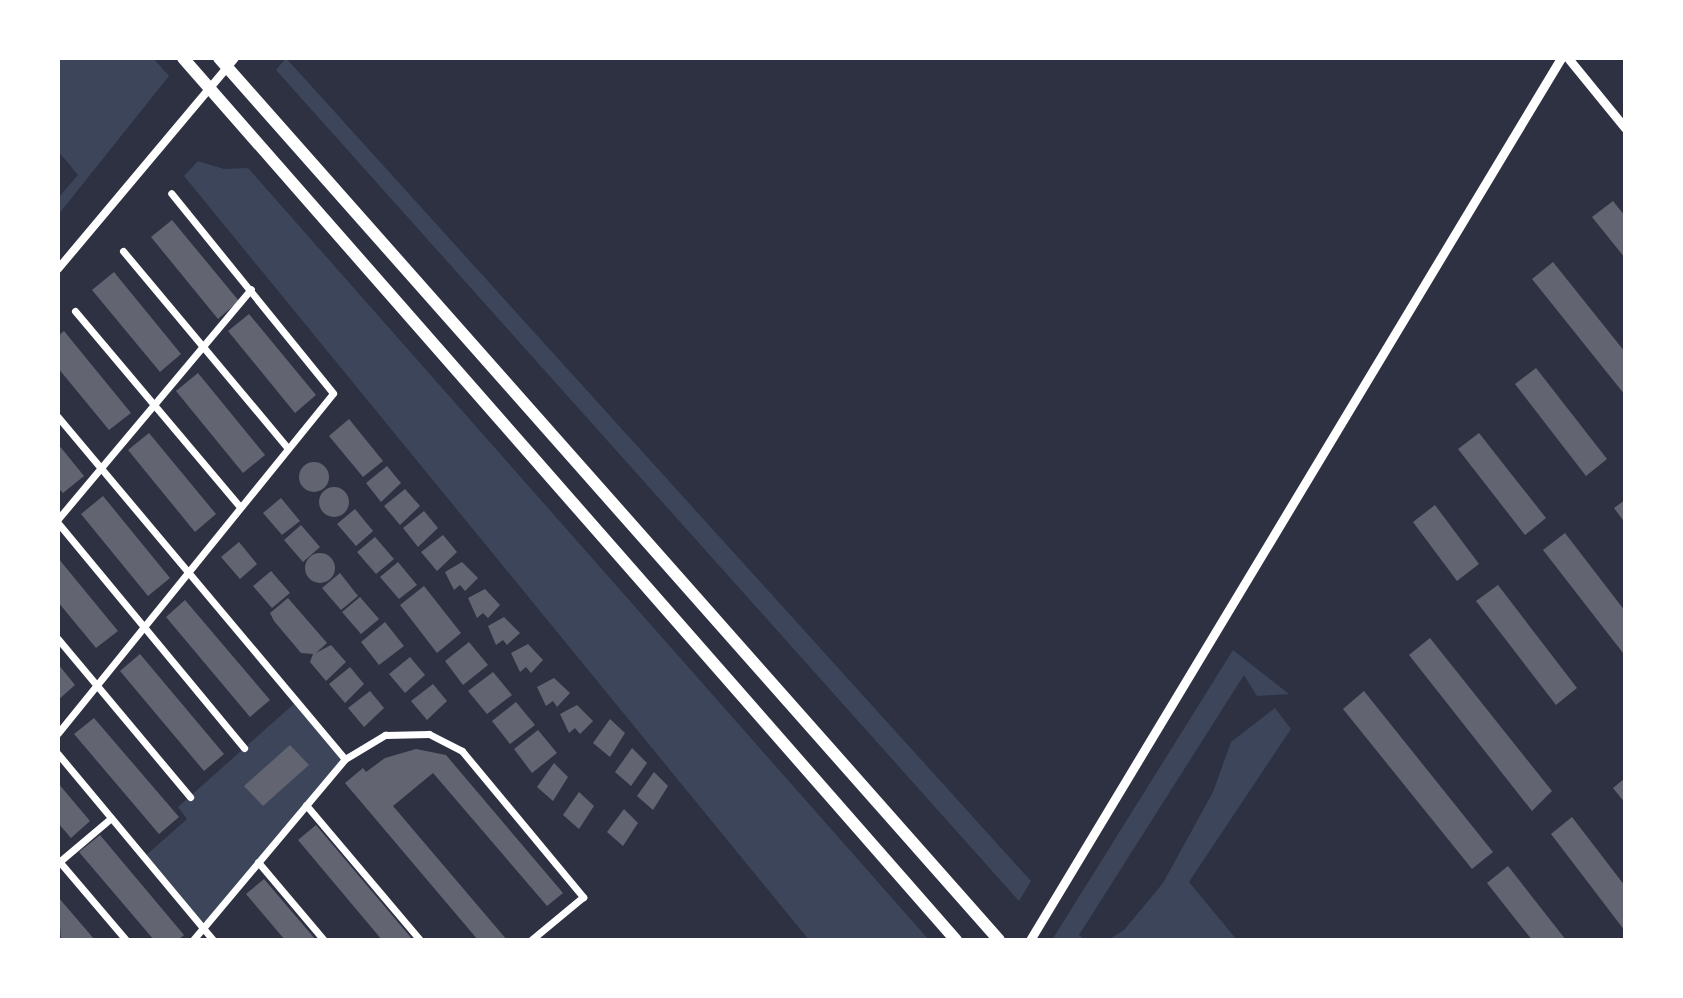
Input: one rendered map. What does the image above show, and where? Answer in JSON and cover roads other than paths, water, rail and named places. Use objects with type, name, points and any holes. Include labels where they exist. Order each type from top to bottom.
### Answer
[{"type":"highway","points":[[183,58],[956,940]]},
{"type":"highway","points":[[219,58],[999,940]]},
{"type":"main road","points":[[1030,940],[1561,58]]},
{"type":"main road","points":[[1568,58],[1625,128]]},
{"type":"street","points":[[58,269],[235,58]]},
{"type":"street","points":[[58,733],[333,393],[171,193]]},
{"type":"street","points":[[123,251],[288,448]]},
{"type":"street","points":[[244,748],[58,521],[251,289]]},
{"type":"street","points":[[75,311],[240,507]]},
{"type":"street","points":[[58,417],[345,759]]},
{"type":"street","points":[[58,639],[190,797]]},
{"type":"street","points":[[193,940],[345,759],[385,735],[429,734],[462,751],[583,897],[531,940]]},
{"type":"street","points":[[58,754],[213,940]]},
{"type":"street","points":[[306,805],[420,940]]},
{"type":"street","points":[[111,818],[59,861],[126,940]]},
{"type":"street","points":[[258,862],[324,940]]}]
